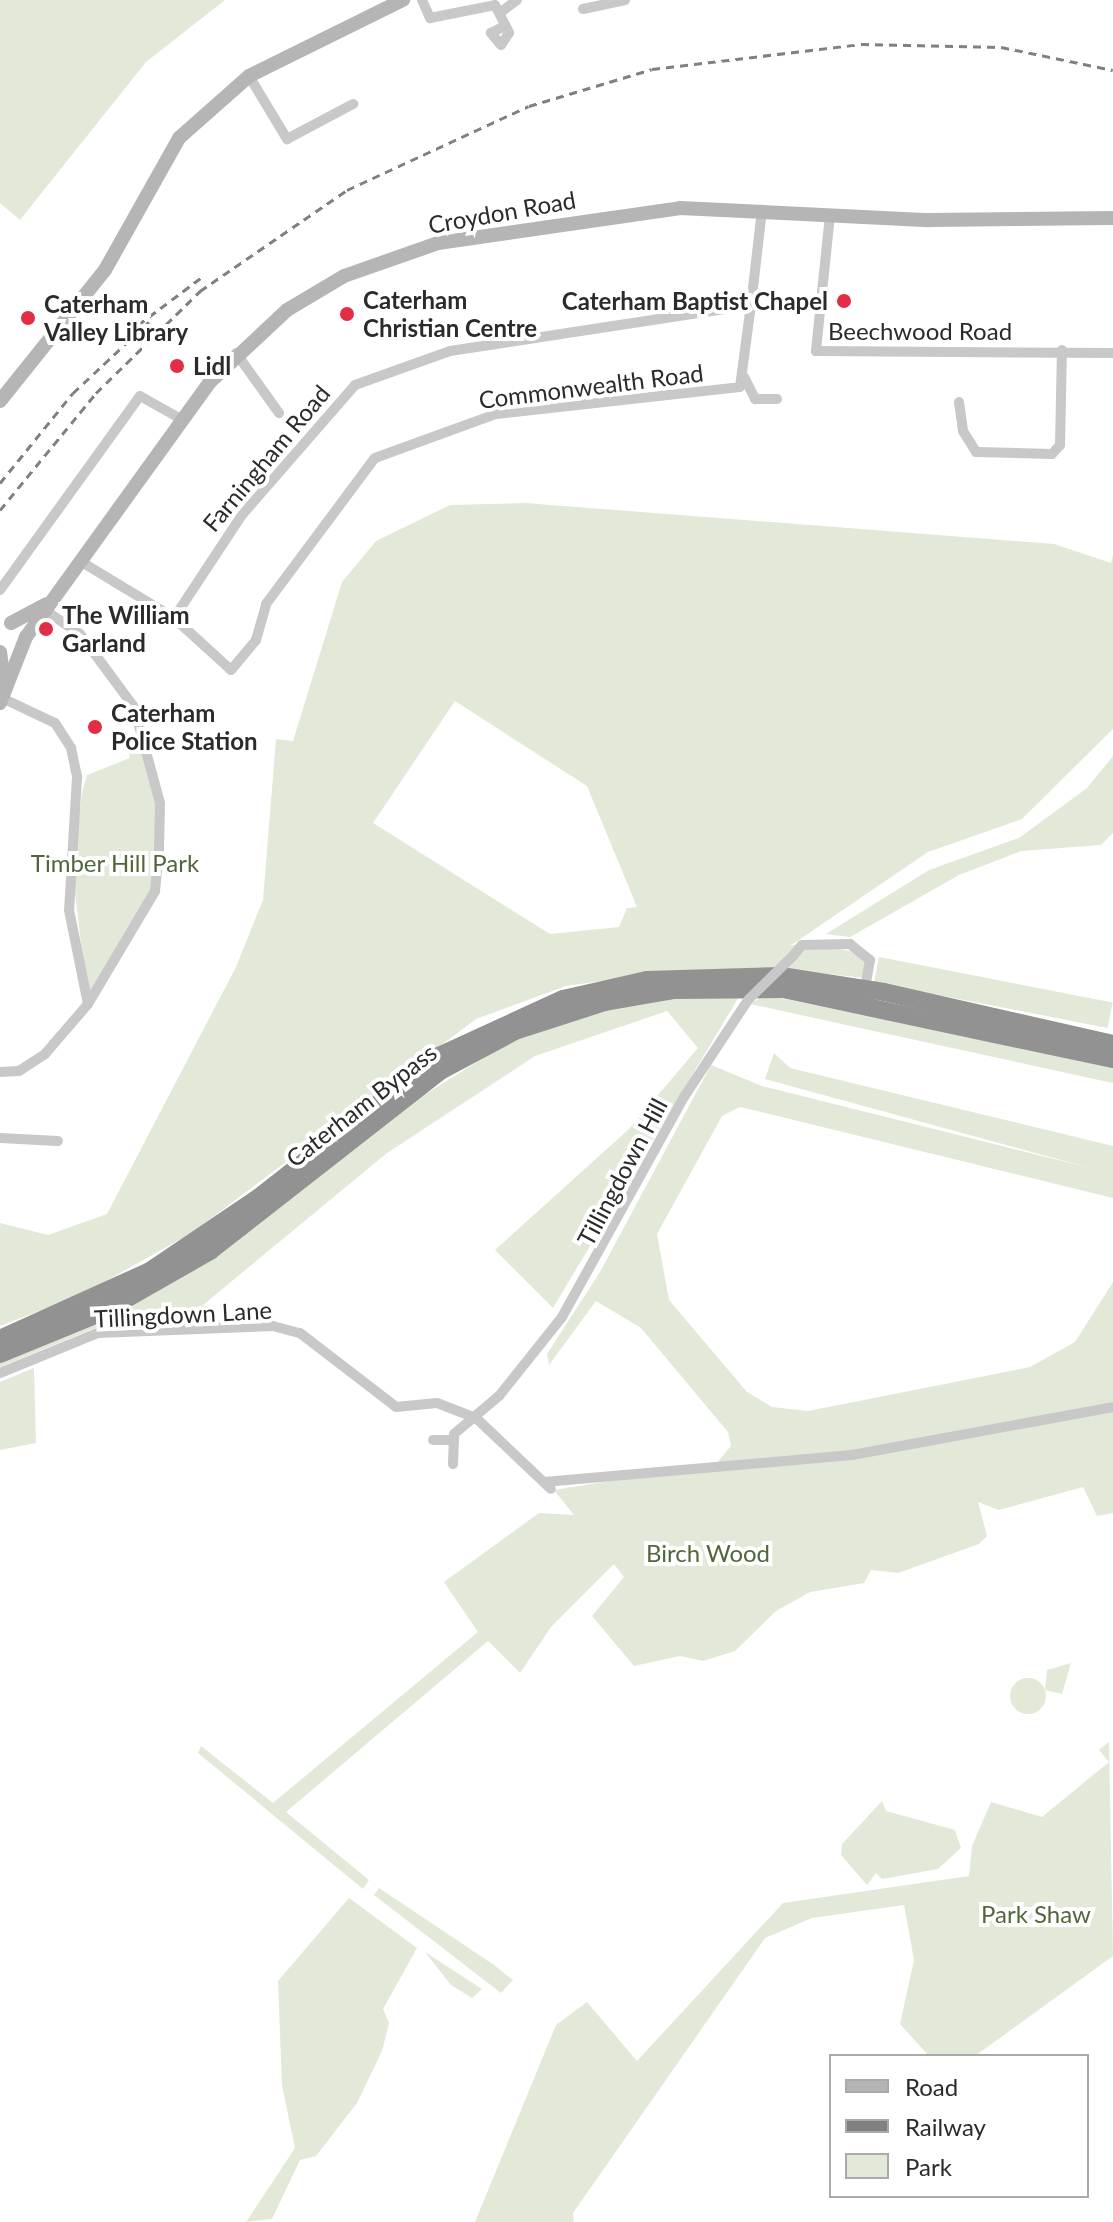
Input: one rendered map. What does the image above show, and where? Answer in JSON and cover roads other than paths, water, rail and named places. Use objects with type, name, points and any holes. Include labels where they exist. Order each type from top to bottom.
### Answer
[{"type":"highway","name":"Caterham Bypass","points":[[0,1339],[189,1247],[439,1056],[525,1013],[607,988],[694,976],[781,976],[865,988],[1113,1044]]},
{"type":"highway","name":"Caterham Bypass","points":[[0,1354],[105,1311],[210,1251],[442,1070],[515,1031],[605,1002],[673,990],[783,989],[1113,1059]]},
{"type":"main road","points":[[0,401],[105,270],[179,138],[249,76],[403,0]]},
{"type":"main road","name":"Croydon Road","points":[[2,697],[24,643],[49,606],[181,419],[236,353],[315,292],[410,250],[631,213],[762,210],[830,215],[1113,218]]},
{"type":"main road","name":"Croydon Road","points":[[5,623],[49,606]]},
{"type":"main road","points":[[2,697],[0,651],[24,643],[5,623]]},
{"type":"street","points":[[422,0],[430,18],[453,18],[484,5],[501,12]]},
{"type":"street","points":[[501,12],[517,0]]},
{"type":"street","points":[[583,9],[625,0]]},
{"type":"street","points":[[501,12],[505,26]]},
{"type":"street","points":[[249,76],[287,139],[353,104]]},
{"type":"street","points":[[762,210],[744,375],[755,399],[777,399]]},
{"type":"street","name":"Beechwood Road","points":[[830,215],[816,351],[1062,350],[1113,353]]},
{"type":"street","name":"Farningham Road","points":[[174,618],[242,515],[355,385],[462,348],[751,305]]},
{"type":"street","points":[[959,402],[963,431],[976,452],[1052,454],[1060,445],[1062,350]]},
{"type":"street","points":[[236,353],[279,413]]},
{"type":"street","name":"Commonwealth Road","points":[[174,618],[217,664],[241,666],[266,604],[352,485],[375,458],[400,445],[496,414],[700,395],[740,387],[744,375]]},
{"type":"street","points":[[0,590],[140,396],[181,419]]},
{"type":"street","points":[[80,561],[174,618]]},
{"type":"street","points":[[0,1073],[19,1071],[45,1054],[88,1004],[155,891],[160,803],[134,707],[80,634],[49,606]]},
{"type":"street","points":[[2,697],[55,723],[71,748],[77,777],[69,910],[88,1004]]},
{"type":"street","name":"Tillingdown Hill","points":[[454,1440],[476,1418],[595,1267],[684,1097],[748,1000],[802,945],[850,944],[867,953],[865,988]]},
{"type":"street","points":[[0,1138],[58,1141]]},
{"type":"street","name":"Tillingdown Lane","points":[[0,1373],[98,1333],[273,1326],[300,1333],[396,1407],[437,1403],[476,1418]]},
{"type":"street","points":[[476,1418],[548,1486],[719,1462],[821,1459],[1110,1408]]},
{"type":"street","points":[[433,1440],[454,1440],[453,1464]]},
{"type":"railway","points":[[0,510],[96,393],[200,291],[347,190],[529,106],[652,69],[861,44],[1001,47],[1113,70]]},
{"type":"railway","points":[[138,325],[202,277]]},
{"type":"railway","points":[[0,483],[73,393],[149,322]]},
{"type":"place","name":"Caterham Baptist Chapel","points":[[844,301]]},
{"type":"place","name":"Caterham Christian Centre","points":[[347,314]]},
{"type":"place","name":"Caterham Valley Library","points":[[28,318]]},
{"type":"place","name":"Lidl","points":[[177,366]]},
{"type":"place","name":"The William Garland","points":[[46,629]]},
{"type":"place","name":"Caterham Police Station","points":[[95,727]]},
{"type":"park label","name":"Timber Hill Park","points":[[115,863]]},
{"type":"park label","name":"Birch Wood","points":[[708,1553]]},
{"type":"park label","name":"Park Shaw","points":[[1036,1914]]}]
